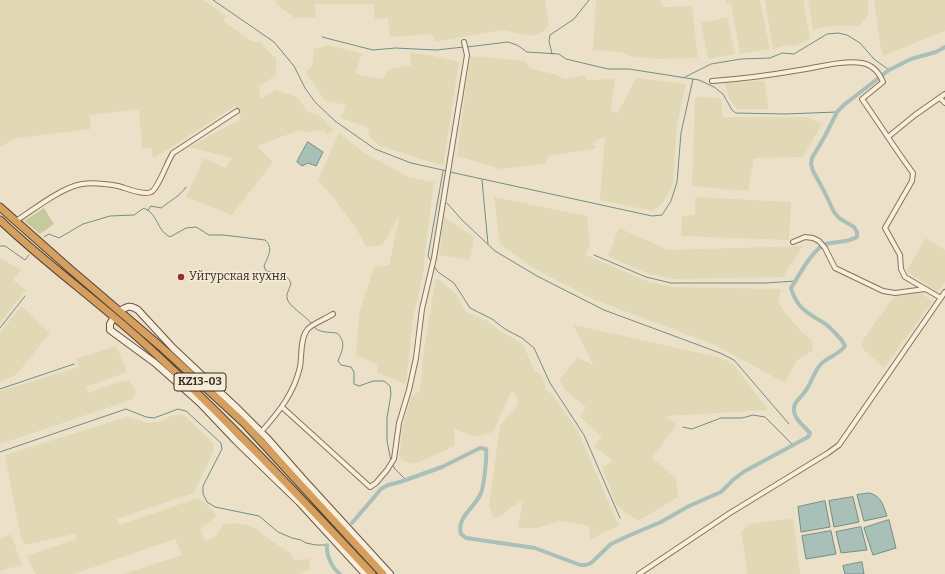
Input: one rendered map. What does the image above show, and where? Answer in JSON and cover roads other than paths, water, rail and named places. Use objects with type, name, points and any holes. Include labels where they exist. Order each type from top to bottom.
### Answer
[{"type":"highway","name":"KZ13-03","points":[[0,206],[15,221],[120,310],[258,435],[383,574]]},
{"type":"highway","name":"KZ13-03","points":[[2,222],[114,318],[199,394],[238,439],[248,444],[372,574]]},
{"type":"street","points":[[282,408],[370,487],[376,483],[394,460],[399,423],[410,390],[416,358],[422,309],[434,258],[467,54],[464,42]]},
{"type":"street","points":[[712,81],[758,77],[846,62],[861,63],[872,66],[879,73],[883,82],[862,99],[898,154],[913,173],[912,181],[885,228],[900,255],[901,269],[905,277],[941,298]]},
{"type":"street","points":[[888,137],[915,115],[945,94]]},
{"type":"street","points":[[940,98],[945,103]]},
{"type":"street","points":[[15,221],[63,191],[83,184],[99,183],[120,186],[146,194],[152,192],[173,153],[237,111]]},
{"type":"street","points":[[794,242],[806,237],[814,238],[825,248],[835,268],[882,291],[895,293],[926,289]]},
{"type":"street","points":[[639,574],[730,513],[839,445],[945,292]]},
{"type":"street","points":[[120,310],[126,306],[133,306],[138,310],[173,348],[240,411],[258,435],[390,574]]},
{"type":"street","points":[[248,444],[282,408],[292,391],[300,366],[304,336],[307,329],[333,314]]},
{"type":"street","points":[[114,318],[110,324],[110,330],[115,335],[142,352],[167,373],[238,439],[299,502],[365,574]]},
{"type":"water","points":[[308,142],[323,152],[316,166],[308,163],[302,166],[297,162]]},
{"type":"water","points":[[870,493],[880,499],[887,516],[864,521],[857,495]]},
{"type":"water","points":[[853,497],[859,522],[834,527],[829,501]]},
{"type":"water","points":[[825,501],[830,527],[801,532],[798,507]]},
{"type":"water","points":[[889,520],[896,548],[873,555],[864,528]]},
{"type":"water","points":[[861,527],[867,550],[841,553],[836,532]]},
{"type":"water","points":[[831,531],[836,554],[806,559],[802,536]]},
{"type":"water","points":[[862,562],[864,574],[845,574],[843,566]]},
{"type":"waterway","points":[[213,0],[274,42],[294,66],[305,88],[315,102],[335,121],[375,149],[411,163],[447,171]]},
{"type":"waterway","points":[[552,54],[549,41],[550,35],[574,19],[589,0]]},
{"type":"waterway","points":[[685,77],[711,64],[741,59],[770,58],[782,53],[794,54],[827,34],[838,33],[847,35],[860,43],[874,59],[889,70]]},
{"type":"waterway","points":[[322,37],[373,50],[395,48],[436,50],[464,47]]},
{"type":"waterway","points":[[467,47],[508,42],[517,45],[527,52],[559,54],[566,59],[608,69],[629,69],[699,80],[714,87],[723,94],[732,110],[736,113],[785,114],[837,112]]},
{"type":"waterway","points":[[352,523],[381,489],[388,485],[442,467],[480,448],[486,449],[485,471],[481,493],[461,523],[461,534],[466,538],[535,548],[580,565],[586,565],[591,563],[611,544],[661,522],[689,506],[721,492],[734,479],[745,471],[808,437],[810,433],[794,412],[795,404],[807,389],[820,365],[840,352],[845,346],[826,324],[808,313],[800,306],[796,301],[791,288],[811,257],[821,247],[826,244],[846,241],[857,237],[857,232],[854,227],[839,218],[834,212],[813,171],[811,164],[812,158],[837,112],[845,104],[889,70],[911,59],[936,52],[945,47]]},
{"type":"waterway","points":[[450,172],[652,216],[662,215],[671,201],[677,182],[681,133],[693,79]]},
{"type":"waterway","points":[[431,261],[428,256],[443,171]]},
{"type":"waterway","points":[[482,180],[488,244]]},
{"type":"waterway","points":[[148,210],[151,206],[161,208],[178,196],[186,187]]},
{"type":"waterway","points":[[447,203],[462,220],[495,251],[537,276],[604,310],[720,353],[734,360],[789,424]]},
{"type":"waterway","points":[[44,237],[49,234],[59,238],[83,224],[110,216],[134,215],[144,208],[152,214],[165,234],[170,237],[186,228],[196,227],[209,235],[223,235],[265,240],[270,249],[264,266],[266,271],[281,274],[287,277],[291,283],[287,295],[288,301],[311,323]]},
{"type":"waterway","points":[[0,246],[5,246],[25,260],[29,255]]},
{"type":"waterway","points":[[594,255],[646,277],[671,283],[766,283],[796,281]]},
{"type":"waterway","points":[[434,266],[438,272],[454,283],[470,308],[492,319],[505,329],[522,338],[534,348],[550,383],[584,435],[620,518]]},
{"type":"waterway","points":[[0,328],[25,296]]},
{"type":"waterway","points":[[313,326],[321,331],[337,333],[340,337],[343,347],[338,361],[341,365],[351,367],[354,372],[354,384],[359,386],[373,381],[384,381],[390,386],[391,394],[387,418],[387,441],[391,461]]},
{"type":"waterway","points":[[0,389],[74,364]]},
{"type":"waterway","points":[[0,452],[126,409],[146,417],[154,418],[178,409],[186,411],[221,443],[222,449],[203,486],[203,494],[207,502],[215,507],[259,516],[278,532],[292,538],[306,543],[327,545]]},
{"type":"waterway","points":[[683,427],[692,429],[721,418],[742,418],[753,415],[765,417],[793,445]]},
{"type":"waterway","points":[[392,464],[406,480]]},
{"type":"waterway","points":[[327,545],[327,553],[330,561],[340,574]]},
{"type":"place","name":"Уйгурская кухня","points":[[181,277]]}]
